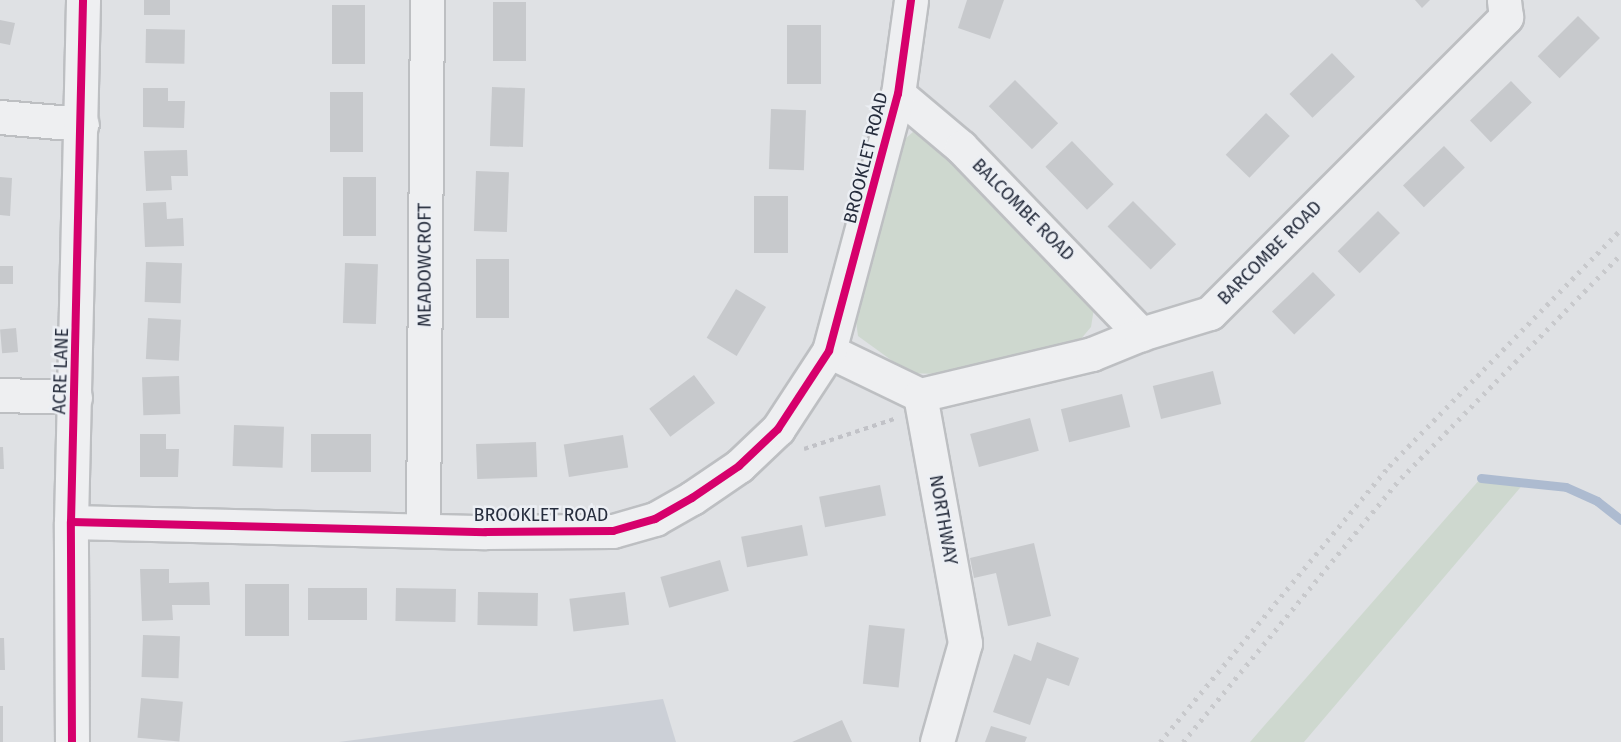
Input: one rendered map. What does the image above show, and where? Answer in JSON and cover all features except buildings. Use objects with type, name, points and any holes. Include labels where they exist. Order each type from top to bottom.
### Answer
[{"type":"street","name":"ACRE LANE","points":[[72,742],[71,522],[82,124],[83,0]]},
{"type":"street","name":"MEADOWCROFT","points":[[423,529],[427,0]]},
{"type":"street","name":"BROOKLET ROAD","points":[[71,522],[614,531],[655,519],[739,466],[778,429],[829,351],[854,269],[898,94],[911,0]]},
{"type":"street","name":"BARCOMBE ROAD","points":[[922,402],[1092,354],[1142,334],[1210,313],[1506,17],[1503,0]]},
{"type":"street","name":"BALCOMBE ROAD","points":[[898,94],[961,147],[1142,334]]},
{"type":"street","points":[[0,117],[82,124]]},
{"type":"street","points":[[829,351],[922,402]]},
{"type":"street","points":[[0,394],[75,397]]},
{"type":"street","name":"NORTHWAY","points":[[922,402],[965,643],[938,742]]},
{"type":"path","points":[[793,452],[922,402]]},
{"type":"shaded area","points":[[913,132],[938,139],[1095,302],[1091,327],[1080,340],[936,374],[909,373],[858,336],[854,306],[898,145]]},
{"type":"shaded area","points":[[1481,478],[1525,482],[1304,742],[1250,742]]},
{"type":"shaded area","points":[[663,699],[676,742],[339,742]]},
{"type":"waterway","points":[[1481,478],[1566,487],[1597,501],[1621,520]]},
{"type":"railway","points":[[1160,742],[1389,466],[1621,229]]},
{"type":"railway","points":[[1183,742],[1401,478],[1621,254]]},
{"type":"cycle path","points":[[72,742],[71,522],[83,0]]},
{"type":"cycle path","points":[[71,522],[486,532],[613,531],[655,519],[692,498],[739,466],[778,429],[829,351],[898,94],[911,0]]}]
